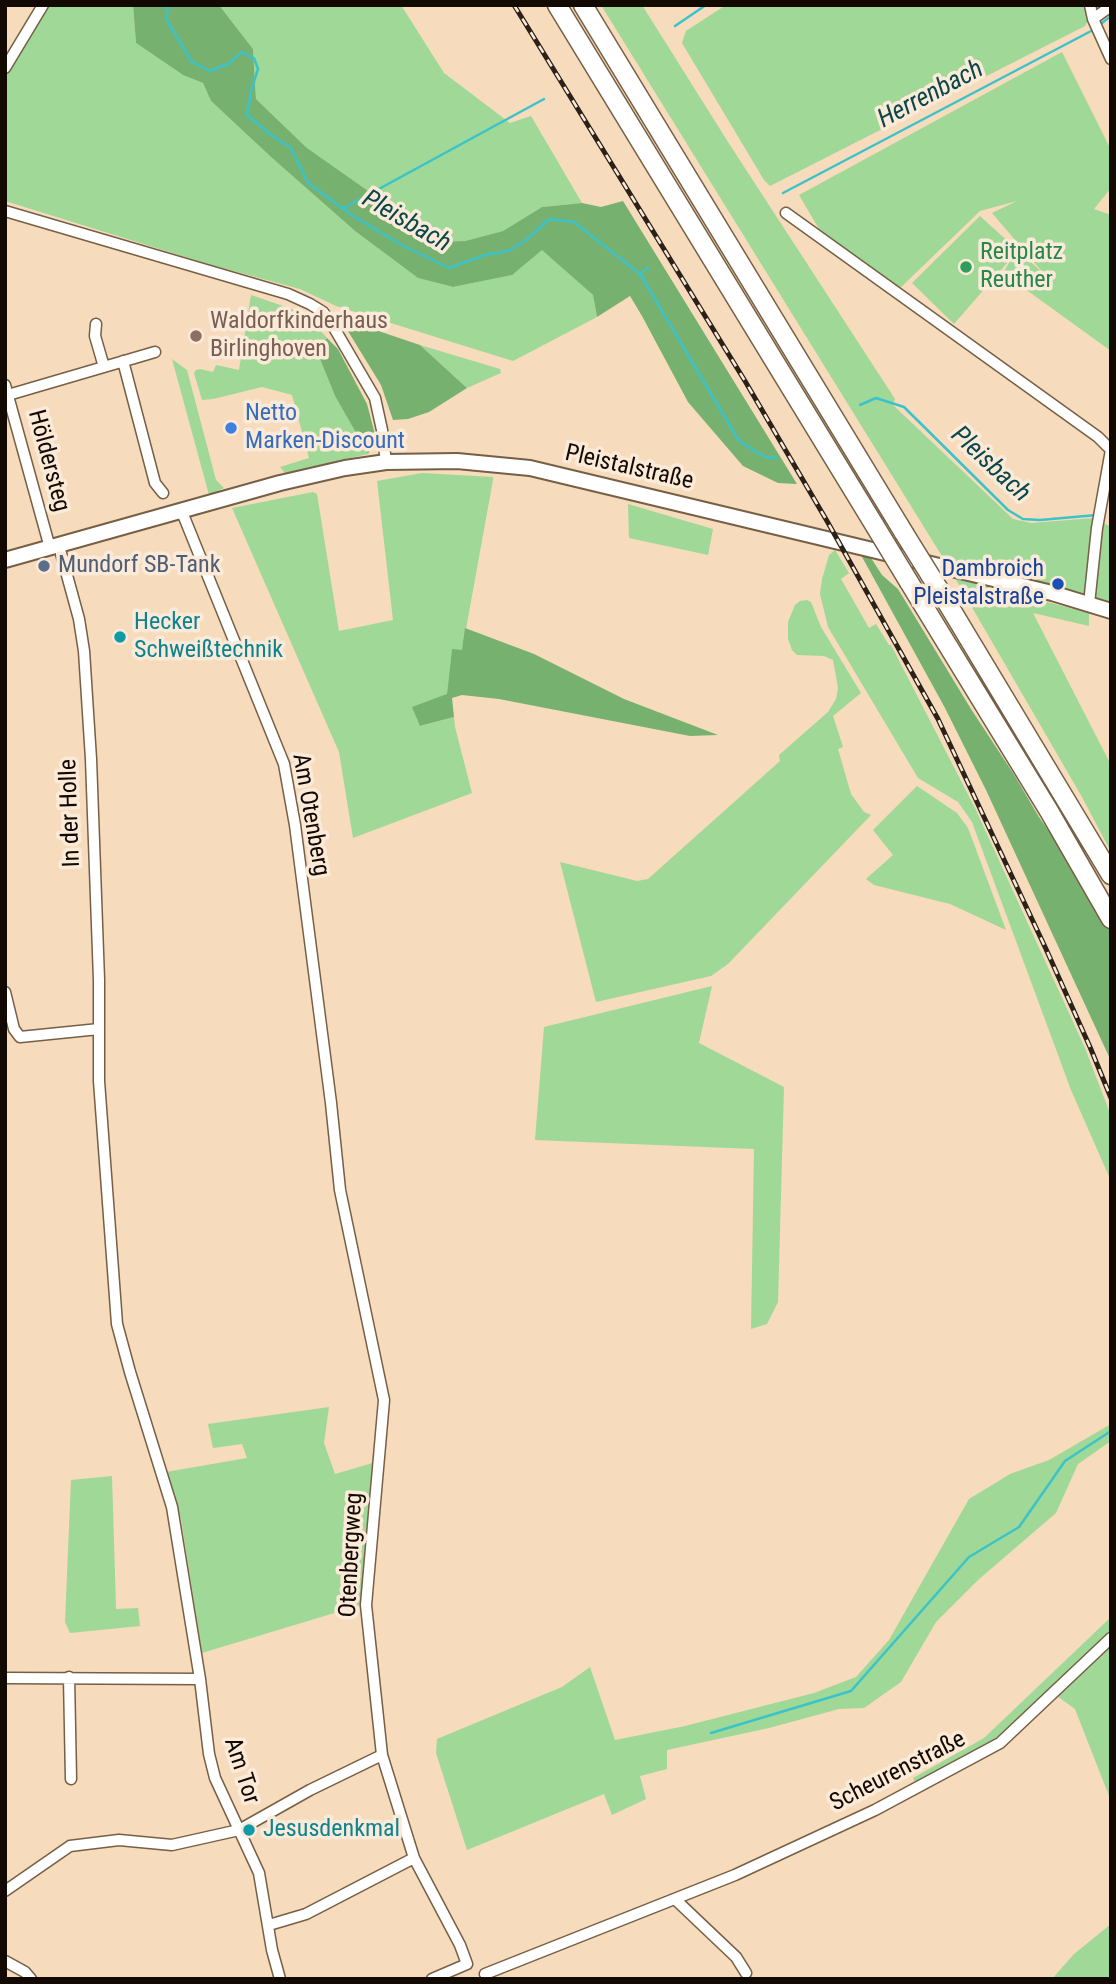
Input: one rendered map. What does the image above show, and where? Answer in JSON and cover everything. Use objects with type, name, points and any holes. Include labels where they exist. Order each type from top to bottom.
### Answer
[{"type":"highway","points":[[557,5],[1049,811],[1111,919]]},
{"type":"highway","points":[[583,5],[1111,875]]},
{"type":"main road","name":"Pleistalstraße","points":[[5,560],[280,483],[345,468],[386,462],[457,461],[530,468],[821,536],[1111,611]]},
{"type":"street","points":[[5,68],[43,5]]},
{"type":"street","points":[[1090,5],[1093,19],[1111,59]]},
{"type":"street","points":[[1093,19],[1111,6]]},
{"type":"street","points":[[5,211],[288,294],[323,312],[375,398],[386,462]]},
{"type":"street","points":[[786,213],[1098,436],[1111,450],[1101,498],[1089,604]]},
{"type":"street","points":[[96,324],[95,337],[104,367]]},
{"type":"street","points":[[7,390],[155,352]]},
{"type":"street","points":[[123,361],[155,483],[163,493]]},
{"type":"street","name":"Höldersteg","points":[[7,390],[10,413],[54,547]]},
{"type":"street","name":"Am Otenberg","points":[[182,512],[284,764],[295,825],[340,1190],[384,1400]]},
{"type":"street","name":"In der Holle","points":[[54,547],[79,619],[84,651],[91,758],[99,980],[99,1081],[117,1324],[172,1507],[183,1570]]},
{"type":"street","points":[[5,992],[14,1030],[20,1037],[99,1029]]},
{"type":"street","name":"Otenbergweg","points":[[384,1400],[366,1605],[382,1755],[414,1857],[460,1945],[467,1964]]},
{"type":"street","name":"Am Tor","points":[[183,1570],[209,1754],[215,1778],[259,1872],[272,1951],[280,1979]]},
{"type":"street","name":"Scheurenstraße","points":[[486,1976],[747,1870],[876,1810],[1000,1743],[1111,1638]]},
{"type":"street","points":[[69,1677],[71,1779]]},
{"type":"street","points":[[5,1678],[200,1679]]},
{"type":"street","points":[[5,1891],[70,1846],[119,1840],[172,1845],[239,1830],[310,1790],[382,1755]]},
{"type":"street","points":[[269,1925],[306,1914],[414,1857]]},
{"type":"street","points":[[676,1899],[736,1957],[746,1973]]},
{"type":"street","points":[[5,1961],[25,1972],[31,1979]]},
{"type":"street","points":[[432,1979],[467,1964],[486,1976]]},
{"type":"green space","points":[[48,5],[133,5],[136,43],[183,75],[203,83],[211,101],[271,157],[355,231],[418,278],[453,287],[511,275],[542,249],[593,295],[597,317],[513,361],[336,306],[300,289],[211,265],[5,201],[5,79]]},
{"type":"green space","points":[[133,5],[219,5],[253,49],[256,99],[307,148],[384,202],[430,242],[465,241],[503,231],[542,207],[582,203],[601,207],[623,201],[797,484],[778,483],[743,466],[688,402],[630,296],[597,317],[593,295],[542,250],[512,275],[453,287],[418,278],[355,231],[271,157],[211,101],[203,83],[183,75],[136,43]]},
{"type":"green space","points":[[219,5],[401,5],[444,73],[510,123],[531,116],[582,203],[542,207],[503,231],[465,241],[430,242],[384,202],[307,148],[256,99],[253,49]]},
{"type":"green space","points":[[601,5],[642,5],[895,399],[893,405],[1013,519],[1031,523],[1094,518],[1111,527],[1111,602],[945,561]]},
{"type":"green space","points":[[726,5],[1105,5],[1090,17],[1085,26],[770,186],[682,43],[686,31]]},
{"type":"green space","points":[[1062,52],[1111,150],[1111,188],[1094,209],[1111,215],[1111,351],[1003,273],[1013,256],[954,324],[912,283],[980,216],[1045,275],[992,213],[1017,201],[980,211],[896,292],[819,229],[799,195]]},
{"type":"green space","points":[[251,295],[292,309],[314,323],[327,338],[316,349],[335,396],[368,454],[285,473],[280,467],[309,458],[292,395],[262,387],[202,400],[194,373],[196,370],[213,372],[216,365],[239,370]]},
{"type":"green space","points":[[340,318],[420,345],[467,388],[429,412],[408,419],[393,420],[381,385]]},
{"type":"green space","points":[[327,338],[338,349],[367,404],[376,438],[368,454],[335,396],[316,349]]},
{"type":"green space","points":[[420,345],[500,369],[501,373],[467,388]]},
{"type":"green space","points":[[172,359],[187,370],[216,480],[224,488],[209,495]]},
{"type":"green space","points":[[422,473],[493,477],[462,651],[452,650],[447,695],[421,726],[454,717],[472,793],[353,838],[339,752],[232,508],[313,492],[317,494],[339,631],[393,620],[377,481]]},
{"type":"green space","points":[[628,504],[713,529],[708,555],[629,538]]},
{"type":"green space","points":[[835,550],[849,573],[841,579],[869,628],[876,624],[891,645],[975,808],[1085,1048],[1111,1116],[1111,1181],[1071,1090],[972,822],[958,802],[918,778],[828,627],[820,594],[829,555]]},
{"type":"green space","points":[[861,555],[871,558],[882,575],[898,589],[1039,817],[1078,873],[1111,933],[1111,1061],[986,790],[945,708]]},
{"type":"green space","points":[[955,578],[1089,613],[1089,626],[1033,613],[1111,765],[1111,852],[1082,797]]},
{"type":"green space","points":[[807,600],[811,602],[821,627],[861,693],[833,716],[843,747],[838,749],[851,794],[864,812],[871,815],[728,964],[711,976],[596,1002],[560,862],[637,881],[648,879],[780,761],[779,755],[828,712],[836,699],[838,688],[833,660],[824,656],[797,655],[788,639],[788,622],[795,605]]},
{"type":"green space","points":[[465,628],[534,654],[624,699],[718,735],[690,736],[499,699],[462,695],[452,698],[454,717],[420,726],[412,707],[447,694],[452,649],[462,650]]},
{"type":"green space","points":[[917,786],[957,813],[968,828],[1006,930],[950,904],[874,885],[866,879],[893,855],[873,830]]},
{"type":"green space","points":[[712,986],[699,1043],[784,1087],[778,1302],[767,1324],[751,1329],[754,1149],[535,1140],[544,1027]]},
{"type":"green space","points":[[329,1407],[324,1443],[335,1474],[376,1462],[364,1604],[202,1653],[181,1519],[166,1472],[247,1458],[242,1444],[213,1448],[208,1424]]},
{"type":"green space","points":[[1111,1424],[1111,1441],[1078,1464],[1056,1513],[978,1580],[936,1622],[901,1682],[864,1708],[839,1709],[769,1728],[667,1750],[667,1769],[640,1776],[646,1799],[612,1815],[604,1794],[467,1850],[436,1753],[437,1739],[562,1687],[590,1667],[615,1740],[685,1726],[814,1693],[856,1677],[889,1640],[969,1499],[1010,1474],[1049,1460]]},
{"type":"green space","points":[[112,1476],[116,1609],[138,1608],[140,1626],[70,1633],[65,1622],[71,1480]]},
{"type":"green space","points":[[1111,1617],[1111,1633],[996,1738],[915,1782],[913,1778],[984,1738]]},
{"type":"green space","points":[[1111,1646],[1111,1801],[1075,1709],[1057,1696]]},
{"type":"green space","points":[[1111,1924],[1111,1979],[1052,1979],[1074,1954]]},
{"type":"waterway","name":"Pleisbach","points":[[168,5],[166,19],[192,62],[210,71],[228,64],[242,52],[254,58],[258,69],[247,115],[291,148],[308,183],[350,214],[400,244],[449,268],[485,255],[508,251],[526,240],[549,219],[574,222],[640,274],[739,441],[765,457],[777,458]]},
{"type":"waterway","points":[[675,26],[706,5]]},
{"type":"waterway","name":"Herrenbach","points":[[1102,23],[1111,16]]},
{"type":"waterway","name":"Herrenbach","points":[[783,193],[1093,30]]},
{"type":"waterway","points":[[344,208],[544,99]]},
{"type":"waterway","points":[[640,274],[648,268]]},
{"type":"waterway","name":"Pleisbach","points":[[860,405],[876,398],[904,407],[1008,510],[1023,519],[1097,515]]},
{"type":"waterway","points":[[711,1733],[851,1691],[969,1557],[1019,1527],[1065,1461],[1111,1431]]},
{"type":"railway","points":[[514,5],[745,381],[938,719],[1046,949],[1111,1098]]},
{"type":"place","name":"Reitplatz Reuther","points":[[966,267]]},
{"type":"place","name":"Waldorfkinderhaus Birlinghoven","points":[[196,336]]},
{"type":"place","name":"Netto Marken-Discount","points":[[231,428]]},
{"type":"place","name":"Mundorf SB-Tank","points":[[44,566]]},
{"type":"place","name":"Dambroich Pleistalstraße","points":[[1058,584]]},
{"type":"place","name":"Hecker Schweißtechnik","points":[[120,637]]},
{"type":"place","name":"Jesusdenkmal","points":[[249,1830]]}]
